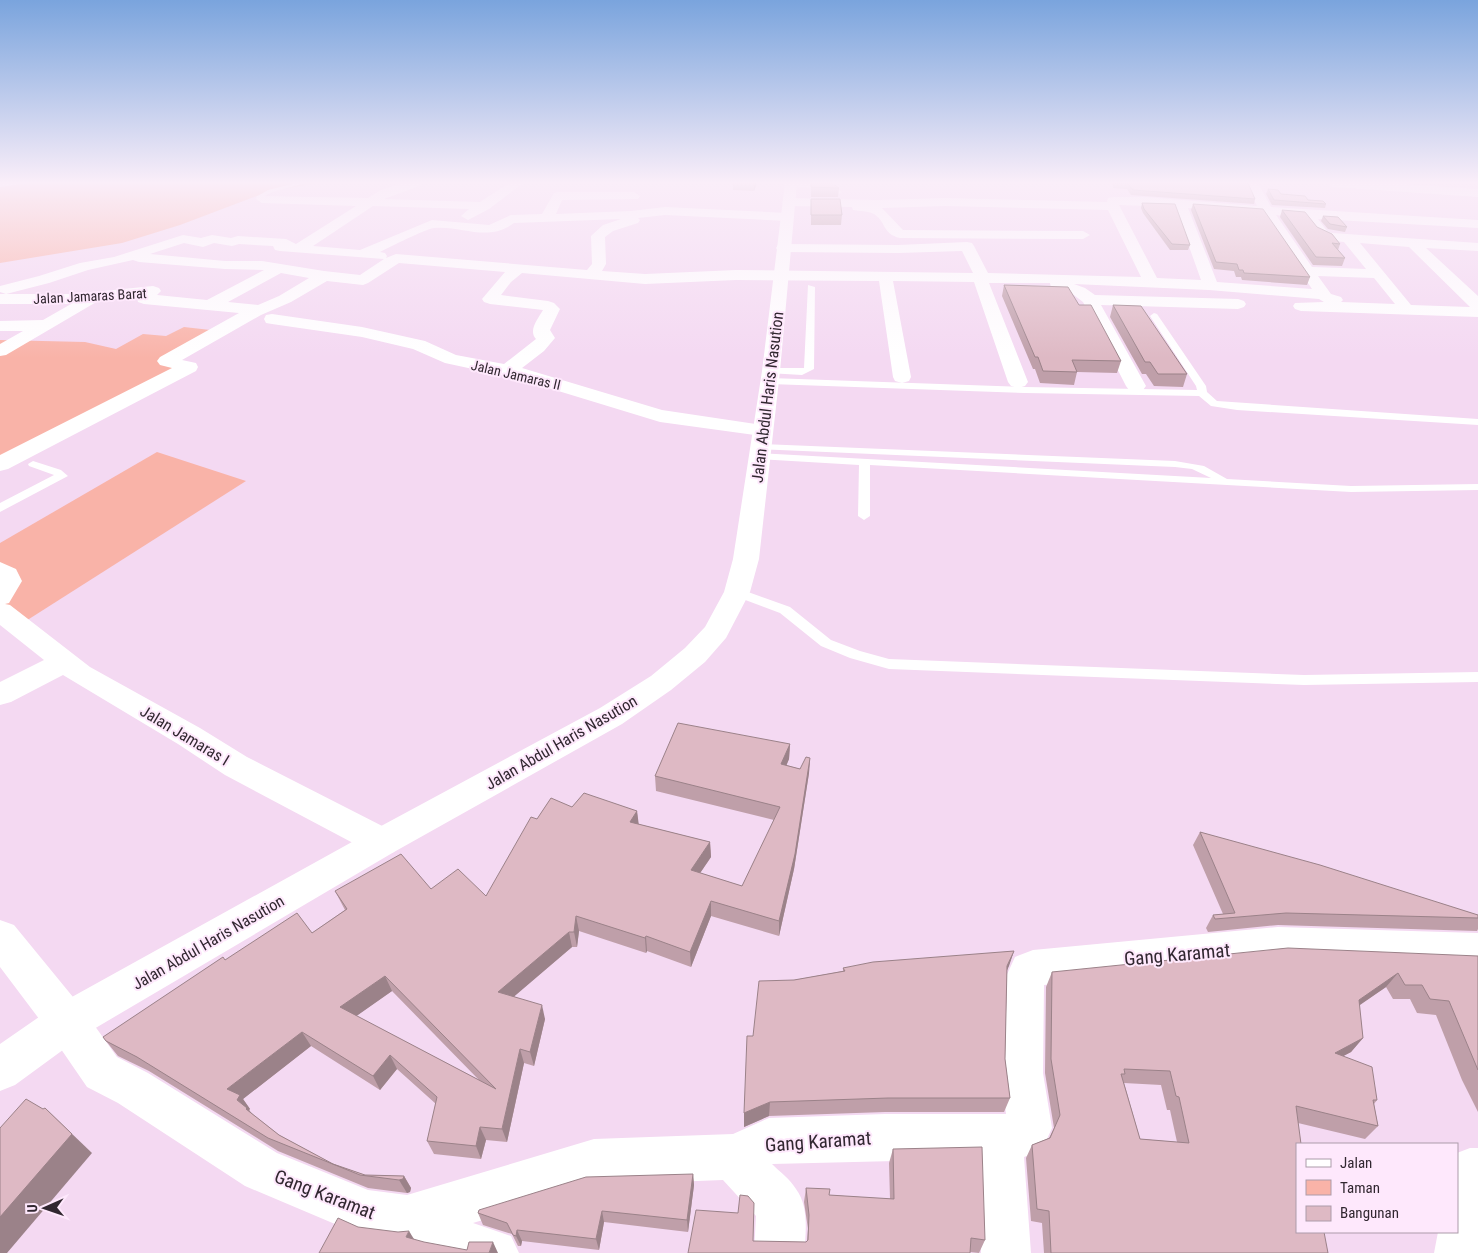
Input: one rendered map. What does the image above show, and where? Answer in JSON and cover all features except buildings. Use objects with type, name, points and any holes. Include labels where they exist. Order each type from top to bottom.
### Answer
[{"type":"main road","points":[[0,291],[44,280],[85,266],[128,257],[175,241]]},
{"type":"main road","points":[[262,241],[286,243],[280,246],[445,263],[661,279],[731,275],[811,286],[828,282],[982,281],[1056,284],[1072,287],[1084,292],[1136,386]]},
{"type":"main road","points":[[300,248],[310,241]]},
{"type":"main road","points":[[362,254],[391,241]]},
{"type":"main road","points":[[590,275],[599,264],[598,241]]},
{"type":"main road","name":"Jalan Abdul Haris Nasution","points":[[0,1070],[67,1022],[382,842],[575,738],[661,683],[695,655],[716,632],[737,592],[746,560],[770,376],[784,241]]},
{"type":"main road","points":[[1046,241],[1052,248]]},
{"type":"main road","points":[[1131,241],[1151,282]]},
{"type":"main road","points":[[1196,241],[1210,284]]},
{"type":"main road","points":[[1288,241],[1323,295]]},
{"type":"main road","points":[[1351,241],[1403,304]]},
{"type":"main road","points":[[1404,241],[1476,248]]},
{"type":"main road","points":[[1412,242],[1478,306]]},
{"type":"main road","points":[[783,248],[898,249],[968,246],[1018,382]]},
{"type":"main road","points":[[128,257],[280,267],[324,276],[363,280],[396,258]]},
{"type":"main road","points":[[212,304],[280,267]]},
{"type":"main road","points":[[507,370],[536,350],[545,340],[546,338],[541,334],[541,330],[552,308],[490,299],[506,279],[518,269]]},
{"type":"main road","points":[[1308,271],[1378,274]]},
{"type":"main road","name":"Jalan Jamaras Barat","points":[[0,298],[52,300],[153,291],[144,299],[212,304],[264,315],[285,299],[324,276]]},
{"type":"main road","points":[[780,281],[1151,282],[1210,284],[1217,287],[1323,295],[1336,301],[1478,306]]},
{"type":"main road","points":[[886,283],[902,377]]},
{"type":"main road","points":[[0,351],[49,325],[96,296]]},
{"type":"main road","points":[[1090,300],[1478,312]]},
{"type":"main road","points":[[0,464],[189,366],[166,361],[264,315]]},
{"type":"main road","name":"Jalan Jamaras II","points":[[264,315],[362,332],[419,345],[451,359],[471,365],[507,370],[761,444]]},
{"type":"main road","points":[[0,326],[49,325]]},
{"type":"main road","points":[[0,570],[7,574],[9,581],[0,597]]},
{"type":"main road","name":"Jalan Jamaras I","points":[[0,611],[80,674],[189,736],[236,766],[382,842]]},
{"type":"main road","points":[[0,694],[65,662]]},
{"type":"main road","name":"Gang Karamat","points":[[0,937],[67,1022],[102,1072],[133,1088],[261,1170],[368,1214],[408,1219],[594,1162],[733,1157],[743,1155],[759,1143],[769,1141],[885,1137],[1000,1137],[1026,1134],[1030,1128],[1022,1073],[1024,981],[1029,970],[1033,968],[1278,944],[1478,951]]},
{"type":"main road","points":[[1000,1137],[1006,1253]]},
{"type":"main road","points":[[733,1157],[780,1206],[781,1236],[779,1253]]},
{"type":"main road","points":[[1460,1253],[1470,1171],[1478,1171]]},
{"type":"main road","points":[[424,1214],[443,1232],[465,1246],[494,1253]]},
{"type":"lane","points":[[770,376],[802,372],[809,369],[811,286]]},
{"type":"lane","points":[[1154,316],[1201,386],[1202,393],[1214,404],[1478,422]]},
{"type":"lane","points":[[770,376],[1064,392],[1202,393]]},
{"type":"lane","points":[[761,444],[865,463],[1351,489],[1478,487]]},
{"type":"lane","points":[[761,444],[1175,464],[1200,467],[1223,481]]},
{"type":"lane","points":[[864,516],[865,463]]},
{"type":"lane","points":[[0,508],[62,476],[58,472],[33,464]]},
{"type":"lane","points":[[737,592],[785,610],[826,643],[855,655],[889,664],[1304,680],[1478,676]]},
{"type":"green space","points":[[0,241],[127,241],[122,243],[0,263]]},
{"type":"green space","points":[[184,327],[219,331],[166,360],[189,367],[0,464],[0,340],[85,342],[116,349],[143,334],[166,336]]},
{"type":"green space","points":[[157,452],[246,481],[18,626],[0,597],[0,543]]}]
